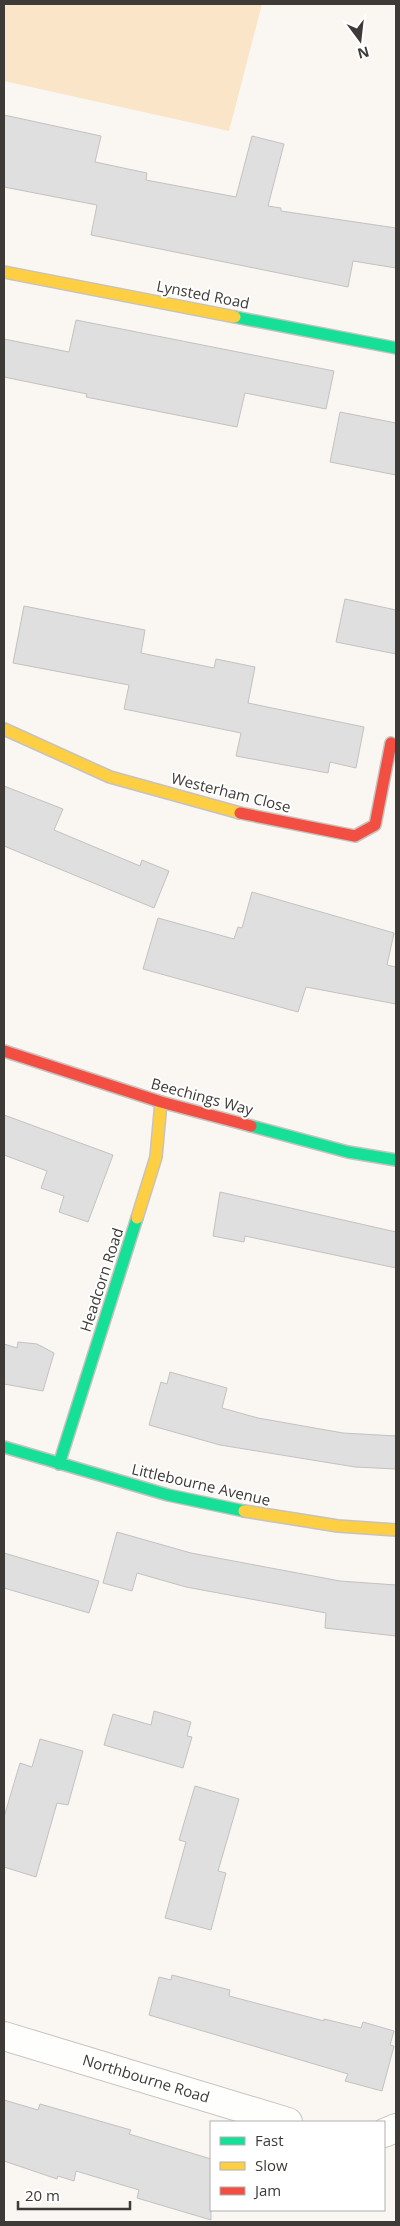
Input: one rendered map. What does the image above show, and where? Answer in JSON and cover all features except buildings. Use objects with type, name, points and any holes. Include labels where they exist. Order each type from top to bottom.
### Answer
[{"type":"street","name":"Lynsted Road","points":[[4,272],[396,348]]},
{"type":"street","name":"Westerham Close","points":[[4,729],[110,777],[240,813],[355,836],[375,825],[391,743]]},
{"type":"street","name":"Beechings Way","points":[[4,1051],[160,1102],[348,1152],[396,1160]]},
{"type":"street","name":"Headcorn Road","points":[[59,1464],[156,1157],[160,1102]]},
{"type":"street","name":"Littlebourne Avenue","points":[[4,1447],[168,1495],[256,1514],[338,1526],[396,1530]]},
{"type":"street","name":"Northbourne Road","points":[[4,2036],[285,2121]]},
{"type":"shaded area","points":[[4,4],[262,4],[229,131],[4,81]]},
{"type":"traffic: fast","points":[[235,317],[396,348]]},
{"type":"traffic: fast","points":[[251,1126],[348,1152],[396,1160]]},
{"type":"traffic: fast","points":[[59,1464],[137,1218]]},
{"type":"traffic: fast","points":[[4,1447],[168,1495],[244,1511]]},
{"type":"traffic: slow","points":[[4,272],[235,317]]},
{"type":"traffic: slow","points":[[4,729],[110,777],[240,813]]},
{"type":"traffic: slow","points":[[137,1218],[156,1157],[161,1102]]},
{"type":"traffic: slow","points":[[244,1511],[338,1526],[396,1530]]},
{"type":"traffic: jam","points":[[240,813],[355,836],[375,825],[391,743]]},
{"type":"traffic: jam","points":[[4,1051],[161,1102],[251,1126]]}]
